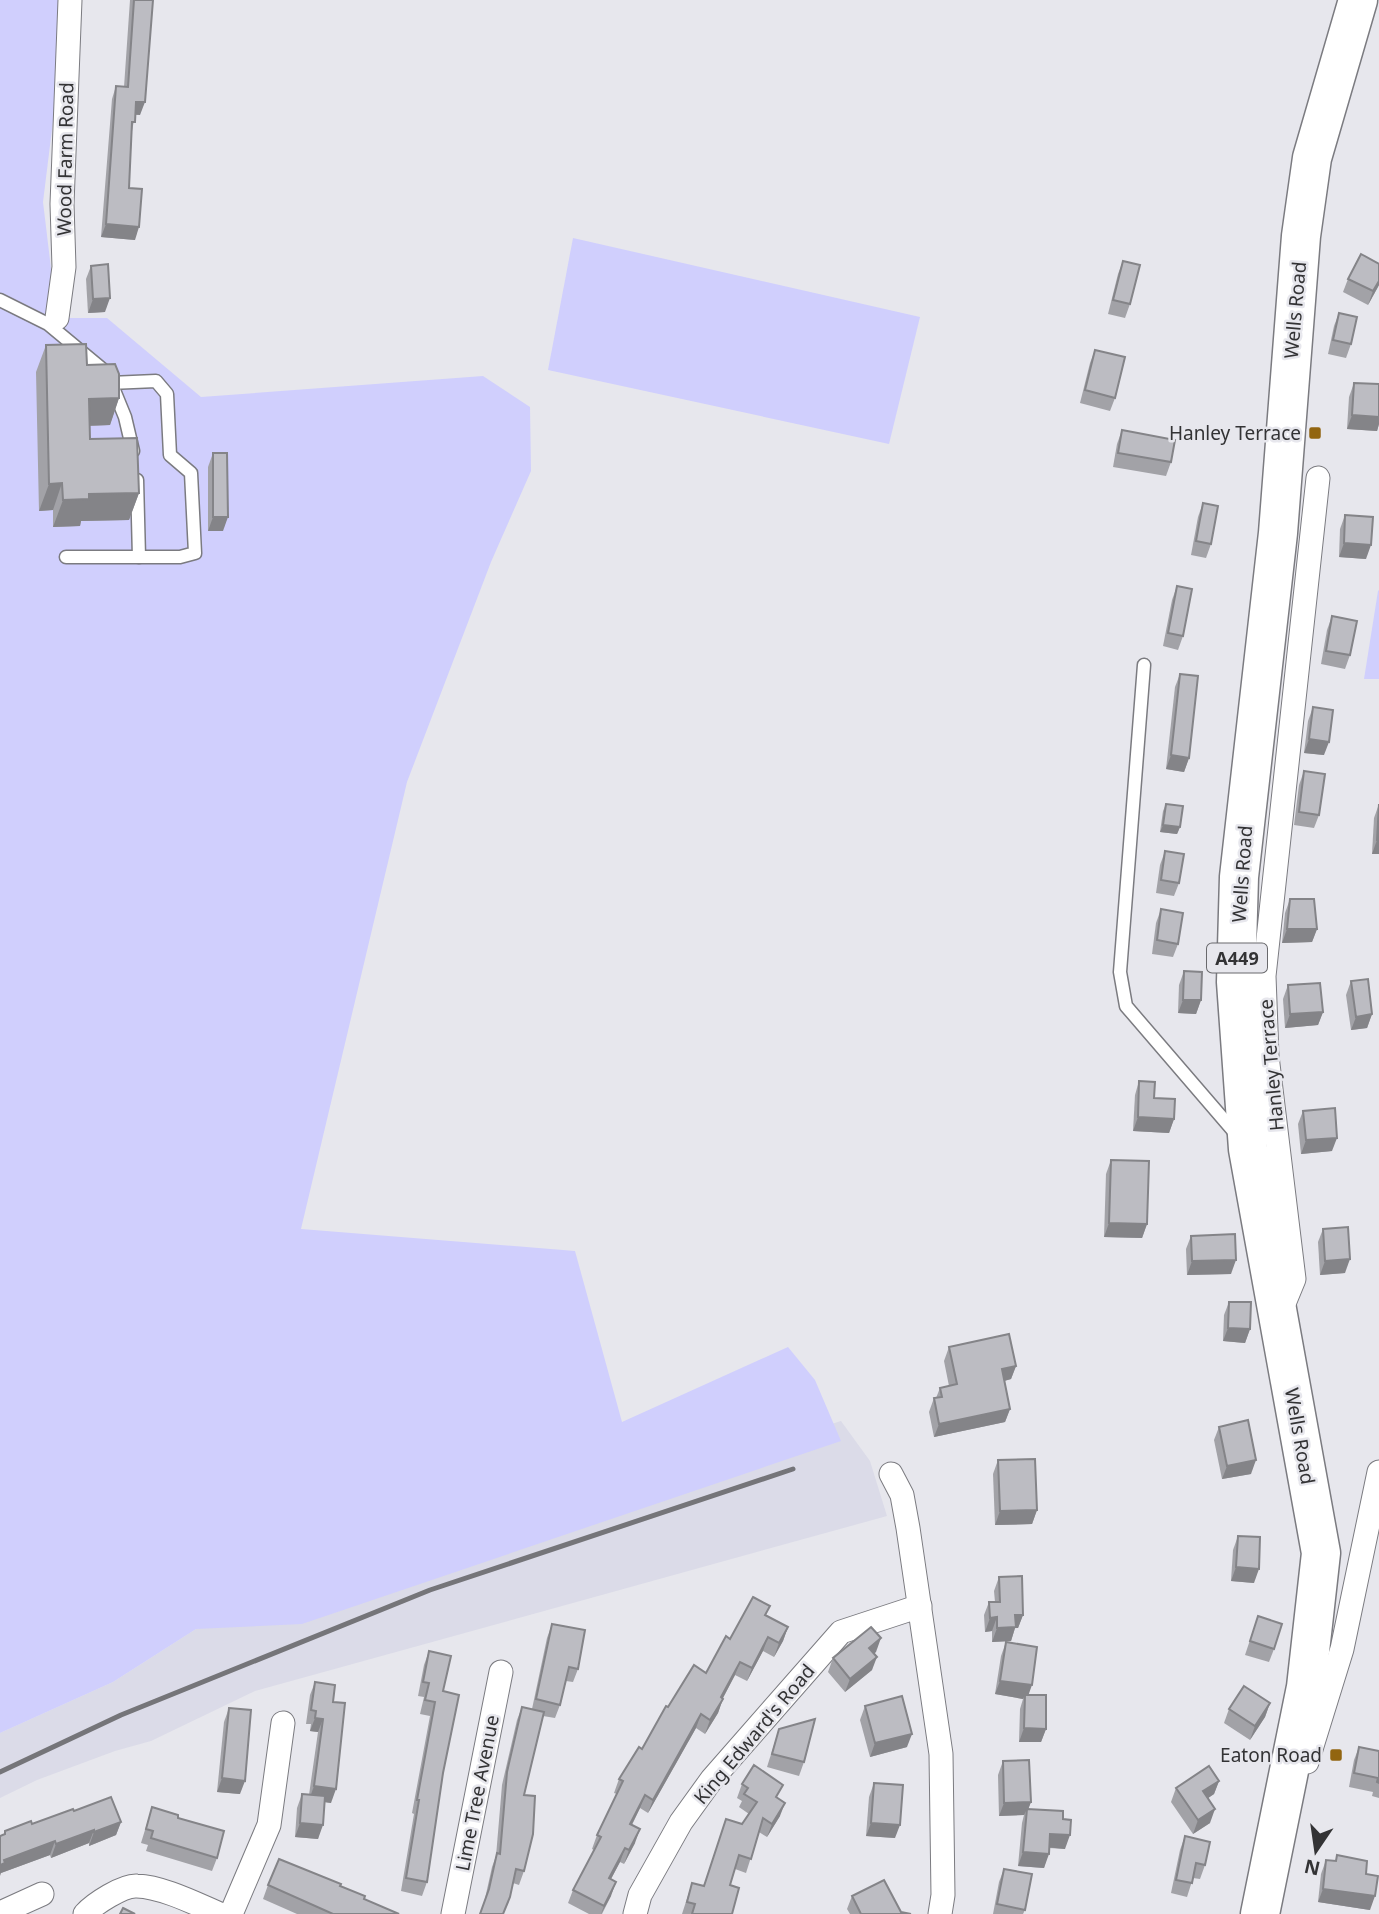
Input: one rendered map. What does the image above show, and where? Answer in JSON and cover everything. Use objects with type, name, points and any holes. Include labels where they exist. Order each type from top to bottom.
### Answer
[{"type":"highway","name":"Wells Road","points":[[1260,1914],[1306,1688],[1321,1553],[1248,1149],[1236,982],[1239,877],[1278,533],[1301,236],[1312,158],[1361,5]]},
{"type":"street","name":"Wood Farm Road","points":[[52,321],[64,267],[62,204],[70,0]]},
{"type":"street","name":"Hanley Terrace","points":[[1279,1316],[1294,1279],[1267,1056],[1264,976],[1318,478]]},
{"type":"street","points":[[1283,1795],[1303,1776],[1342,1649],[1379,1472]]},
{"type":"street","points":[[891,1474],[902,1495],[941,1754],[943,1895],[940,1914]]},
{"type":"street","name":"King Edward's Road","points":[[635,1914],[640,1895],[681,1822],[712,1779],[841,1632],[920,1606]]},
{"type":"street","name":"Lime Tree Avenue","points":[[453,1914],[501,1672]]},
{"type":"street","points":[[231,1914],[270,1825],[283,1723]]},
{"type":"street","points":[[85,1914],[95,1903],[135,1886],[173,1895],[220,1914]]},
{"type":"street","points":[[14,1911],[42,1894]]},
{"type":"lane","points":[[0,300],[52,321],[107,373],[125,417],[136,462],[139,557]]},
{"type":"lane","points":[[66,557],[180,557],[195,552],[191,473],[170,455],[167,394],[156,381],[110,383]]},
{"type":"lane","points":[[1144,665],[1120,972],[1122,990],[1126,1006],[1248,1149]]},
{"type":"shaded area","points":[[0,0],[68,0],[43,202],[57,318],[107,318],[201,397],[483,376],[530,407],[531,471],[491,562],[407,782],[301,1229],[575,1251],[622,1422],[788,1347],[815,1380],[841,1441],[302,1624],[196,1629],[113,1682],[0,1733]]},
{"type":"shaded area","points":[[573,238],[920,317],[889,444],[548,370]]},
{"type":"shaded area","points":[[1378,591],[1379,679],[1364,679]]},
{"type":"shaded area","points":[[841,1421],[870,1461],[887,1516],[255,1691],[151,1741],[115,1751],[37,1780],[0,1798],[0,1733],[113,1682],[196,1629]]},
{"type":"building","points":[[134,0],[153,0],[145,102],[136,102],[135,122],[132,122],[129,188],[142,189],[139,227],[106,224],[116,86],[128,87]]},
{"type":"building","points":[[1361,254],[1379,264],[1379,281],[1373,291],[1348,279]]},
{"type":"building","points":[[1123,261],[1140,265],[1130,304],[1113,300]]},
{"type":"building","points":[[108,264],[110,298],[93,299],[91,266]]},
{"type":"building","points":[[1339,313],[1357,317],[1351,344],[1333,340]]},
{"type":"building","points":[[86,344],[87,365],[115,364],[119,374],[119,398],[89,399],[90,439],[137,438],[139,493],[89,494],[89,499],[63,500],[62,483],[49,484],[46,345]]},
{"type":"building","points":[[1095,350],[1125,357],[1115,398],[1085,390]]},
{"type":"building","points":[[1354,383],[1379,384],[1379,417],[1352,415]]},
{"type":"building","points":[[1122,430],[1175,440],[1171,462],[1118,453]]},
{"type":"building","points":[[213,453],[227,453],[228,517],[213,517]]},
{"type":"building","points":[[1203,503],[1218,506],[1211,544],[1196,541]]},
{"type":"building","points":[[1345,515],[1373,517],[1371,545],[1344,543]]},
{"type":"building","points":[[1177,586],[1192,589],[1183,636],[1168,633]]},
{"type":"building","points":[[1332,616],[1357,621],[1350,655],[1326,651]]},
{"type":"building","points":[[1180,674],[1198,676],[1189,758],[1171,755]]},
{"type":"building","points":[[1313,707],[1333,710],[1329,742],[1309,739]]},
{"type":"building","points":[[1304,771],[1325,774],[1319,815],[1299,812]]},
{"type":"building","points":[[1166,804],[1183,806],[1180,827],[1163,825]]},
{"type":"building","points":[[1379,804],[1379,840],[1377,840]]},
{"type":"building","points":[[1165,851],[1184,854],[1179,883],[1161,880]]},
{"type":"building","points":[[1290,899],[1314,899],[1317,929],[1287,929]]},
{"type":"building","points":[[1161,909],[1183,913],[1178,944],[1157,940]]},
{"type":"building","points":[[1184,971],[1202,972],[1201,1000],[1183,1000]]},
{"type":"building","points":[[1368,979],[1372,1014],[1356,1017],[1351,981]]},
{"type":"building","points":[[1320,983],[1323,1012],[1290,1014],[1288,985]]},
{"type":"building","points":[[1139,1081],[1155,1082],[1154,1098],[1175,1099],[1174,1119],[1138,1117]]},
{"type":"building","points":[[1335,1108],[1337,1138],[1306,1140],[1303,1111]]},
{"type":"building","points":[[1111,1160],[1149,1161],[1147,1224],[1109,1223]]},
{"type":"building","points":[[1348,1227],[1350,1259],[1325,1261],[1323,1229]]},
{"type":"building","points":[[1235,1234],[1236,1260],[1192,1261],[1191,1236]]},
{"type":"building","points":[[1229,1302],[1251,1302],[1250,1329],[1228,1328]]},
{"type":"building","points":[[1009,1334],[1016,1366],[1002,1369],[1010,1409],[939,1424],[934,1398],[942,1397],[940,1388],[957,1384],[949,1347]]},
{"type":"building","points":[[1248,1420],[1256,1460],[1227,1466],[1219,1427]]},
{"type":"building","points":[[1035,1459],[1037,1510],[1000,1511],[998,1460]]},
{"type":"building","points":[[1238,1536],[1260,1537],[1259,1569],[1236,1567]]},
{"type":"building","points":[[1022,1576],[1023,1615],[1015,1615],[1016,1627],[997,1628],[997,1617],[990,1618],[989,1602],[1000,1602],[999,1577]]},
{"type":"building","points":[[753,1597],[770,1606],[765,1615],[788,1627],[779,1643],[768,1637],[752,1668],[740,1662],[710,1720],[701,1714],[653,1800],[645,1795],[630,1824],[640,1829],[629,1850],[625,1848],[609,1878],[616,1882],[604,1906],[573,1890],[601,1837],[597,1835],[623,1781],[619,1779],[639,1747],[642,1749],[666,1706],[668,1707],[694,1665],[706,1673],[726,1636],[730,1639]]},
{"type":"building","points":[[1258,1616],[1282,1624],[1274,1649],[1250,1641]]},
{"type":"building","points":[[552,1624],[585,1630],[578,1669],[569,1667],[560,1705],[536,1699]]},
{"type":"building","points":[[871,1627],[881,1638],[869,1648],[877,1657],[850,1679],[833,1658]]},
{"type":"building","points":[[1006,1642],[1037,1647],[1032,1685],[1000,1681]]},
{"type":"building","points":[[429,1651],[451,1656],[443,1691],[459,1695],[443,1773],[427,1882],[406,1878],[435,1702],[425,1700],[429,1683],[423,1682]]},
{"type":"building","points":[[315,1682],[335,1685],[333,1702],[345,1703],[336,1789],[314,1786],[323,1719],[315,1718],[316,1711],[311,1710]]},
{"type":"building","points":[[1244,1686],[1270,1703],[1255,1726],[1229,1709]]},
{"type":"building","points":[[1025,1695],[1046,1695],[1046,1729],[1024,1728]]},
{"type":"building","points":[[902,1696],[912,1734],[875,1743],[865,1706]]},
{"type":"building","points":[[522,1707],[544,1712],[524,1795],[535,1796],[533,1834],[524,1871],[516,1869],[503,1914],[480,1914],[497,1853],[500,1854],[507,1772]]},
{"type":"building","points":[[229,1708],[251,1710],[245,1781],[222,1778]]},
{"type":"building","points":[[815,1719],[804,1762],[772,1754],[779,1729]]},
{"type":"building","points":[[1359,1747],[1379,1751],[1379,1783],[1378,1778],[1354,1773]]},
{"type":"building","points":[[1029,1760],[1031,1802],[1004,1803],[1003,1761]]},
{"type":"building","points":[[754,1765],[783,1785],[776,1797],[785,1803],[772,1824],[763,1818],[751,1859],[739,1855],[730,1885],[739,1888],[732,1914],[692,1914],[695,1904],[687,1902],[692,1883],[704,1886],[726,1819],[742,1824],[757,1802],[744,1794],[748,1788],[742,1784]]},
{"type":"building","points":[[1209,1766],[1219,1781],[1203,1791],[1215,1809],[1198,1820],[1176,1788]]},
{"type":"building","points":[[874,1783],[903,1785],[900,1825],[871,1823]]},
{"type":"building","points":[[302,1794],[325,1796],[323,1825],[300,1823]]},
{"type":"building","points":[[111,1797],[121,1822],[56,1844],[55,1841],[4,1860],[5,1863],[0,1865],[0,1836],[5,1834],[5,1831]]},
{"type":"building","points":[[152,1807],[178,1815],[178,1818],[224,1831],[217,1858],[151,1838],[153,1831],[146,1829]]},
{"type":"building","points":[[1027,1809],[1063,1811],[1063,1819],[1071,1820],[1070,1835],[1050,1834],[1049,1854],[1023,1852]]},
{"type":"building","points":[[1185,1836],[1210,1842],[1205,1865],[1196,1863],[1192,1883],[1176,1880]]},
{"type":"building","points":[[1337,1855],[1367,1861],[1366,1874],[1378,1876],[1375,1896],[1323,1889],[1326,1860],[1336,1861]]},
{"type":"building","points":[[279,1859],[341,1884],[340,1886],[365,1896],[364,1899],[399,1914],[333,1914],[268,1885]]},
{"type":"building","points":[[1004,1869],[1032,1874],[1025,1910],[997,1904]]},
{"type":"building","points":[[884,1880],[901,1912],[911,1914],[861,1914],[852,1896]]},
{"type":"building","points":[[123,1908],[135,1914],[120,1914]]},
{"type":"railway","points":[[0,1772],[121,1715],[430,1590],[793,1469]]},
{"type":"place","name":"Hanley Terrace","points":[[1315,433]]},
{"type":"place","name":"Eaton Road","points":[[1336,1755]]}]
